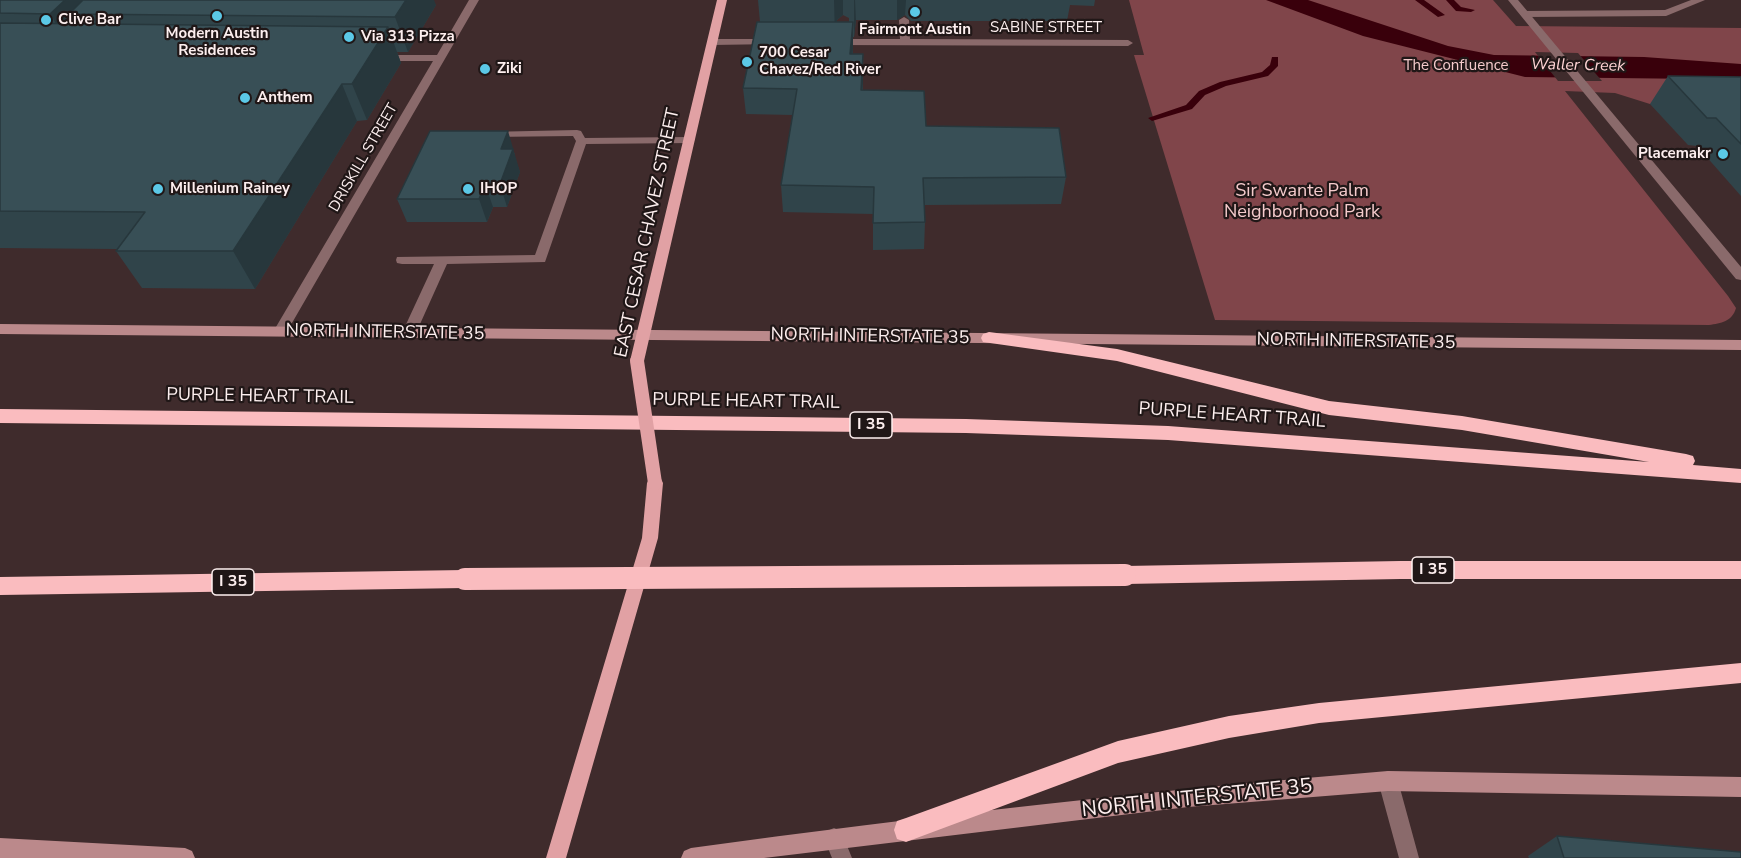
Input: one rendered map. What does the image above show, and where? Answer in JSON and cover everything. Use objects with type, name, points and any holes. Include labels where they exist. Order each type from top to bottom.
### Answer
[{"type":"highway","points":[[990,338],[1117,355],[1329,408],[1473,425],[1741,474]]},
{"type":"highway","name":"PURPLE HEART TRAIL","points":[[0,416],[1002,428],[1180,434],[1741,474]]},
{"type":"highway","name":"I 35","points":[[0,586],[465,579],[1125,575],[1400,570],[1741,570]]},
{"type":"highway","points":[[906,830],[1118,752],[1229,727],[1319,713],[1741,673]]},
{"type":"main road","name":"EAST CESAR CHAVEZ STREET","points":[[556,858],[650,538],[655,483],[638,361],[722,0]]},
{"type":"main road","name":"NORTH INTERSTATE 35","points":[[0,329],[1741,345]]},
{"type":"main road","name":"NORTH INTERSTATE 35","points":[[691,858],[834,838],[1188,797],[1388,781],[1741,787]]},
{"type":"main road","points":[[0,848],[185,858]]},
{"type":"street","name":"DRISKILL STREET","points":[[280,332],[474,0]]},
{"type":"street","points":[[1513,0],[1741,276]]},
{"type":"street","points":[[1525,14],[1666,13],[1700,0]]},
{"type":"street","points":[[904,20],[905,43]]},
{"type":"street","name":"SABINE STREET","points":[[821,42],[842,38],[905,43],[1128,43]]},
{"type":"street","points":[[712,42],[789,42]]},
{"type":"street","points":[[368,58],[440,58]]},
{"type":"street","points":[[489,134],[577,133],[582,141]]},
{"type":"street","points":[[582,141],[689,140]]},
{"type":"street","points":[[402,260],[540,259],[582,141]]},
{"type":"street","points":[[409,333],[442,260]]},
{"type":"street","points":[[1388,781],[1408,858]]},
{"type":"street","points":[[834,838],[842,858]]},
{"type":"green space","name":"Sir Swante Palm Neighborhood Park","points":[[1129,0],[1493,0],[1516,26],[1741,28],[1741,104],[1650,104],[1615,93],[1565,91],[1728,296],[1736,308],[1734,313],[1726,321],[1709,325],[1215,320],[1134,55],[1144,55]]},
{"type":"water","name":"Waller Creek","points":[[1266,0],[1308,0],[1448,46],[1494,55],[1644,57],[1741,64],[1741,85],[1701,79],[1525,77],[1363,36]]},
{"type":"pier","points":[[1535,52],[1578,53],[1602,81],[1558,81]]},
{"type":"building","points":[[0,0],[65,0],[50,14],[0,13]]},
{"type":"building","points":[[83,0],[406,0],[395,17],[69,14]]},
{"type":"building","points":[[757,22],[853,22],[850,54],[863,54],[861,90],[924,91],[926,126],[1059,128],[1066,177],[923,178],[925,222],[873,223],[874,187],[781,185],[797,89],[743,88]]},
{"type":"building","name":"Millenium Rainey","points":[[0,23],[388,27],[352,84],[342,84],[233,251],[116,251],[145,212],[0,211]]},
{"type":"building","points":[[1668,76],[1741,77],[1741,144],[1716,118],[1707,118]]},
{"type":"building","points":[[430,131],[508,131],[501,149],[513,149],[500,184],[485,184],[479,199],[397,199]]},
{"type":"building","points":[[1557,836],[1741,852],[1741,858],[1564,858]]},
{"type":"waterway","points":[[1419,0],[1441,15]]},
{"type":"waterway","points":[[1450,0],[1459,9],[1471,10]]},
{"type":"waterway","points":[[1152,118],[1189,107],[1202,93],[1223,84],[1265,74],[1274,66],[1275,59]]},
{"type":"place","name":"Fairmont Austin","points":[[915,12]]},
{"type":"place","name":"Modern Austin Residences","points":[[217,16]]},
{"type":"place","name":"Clive Bar","points":[[46,20]]},
{"type":"place","name":"Via 313 Pizza","points":[[349,37]]},
{"type":"place","name":"700 Cesar Chavez/Red River","points":[[747,62]]},
{"type":"place","name":"Ziki","points":[[485,69]]},
{"type":"place","name":"Anthem","points":[[245,98]]},
{"type":"place","name":"Placemakr","points":[[1723,154]]},
{"type":"place","name":"Millenium Rainey","points":[[158,189]]},
{"type":"place","name":"IHOP","points":[[468,189]]},
{"type":"park label","name":"The Confluence","points":[[1456,66]]}]
